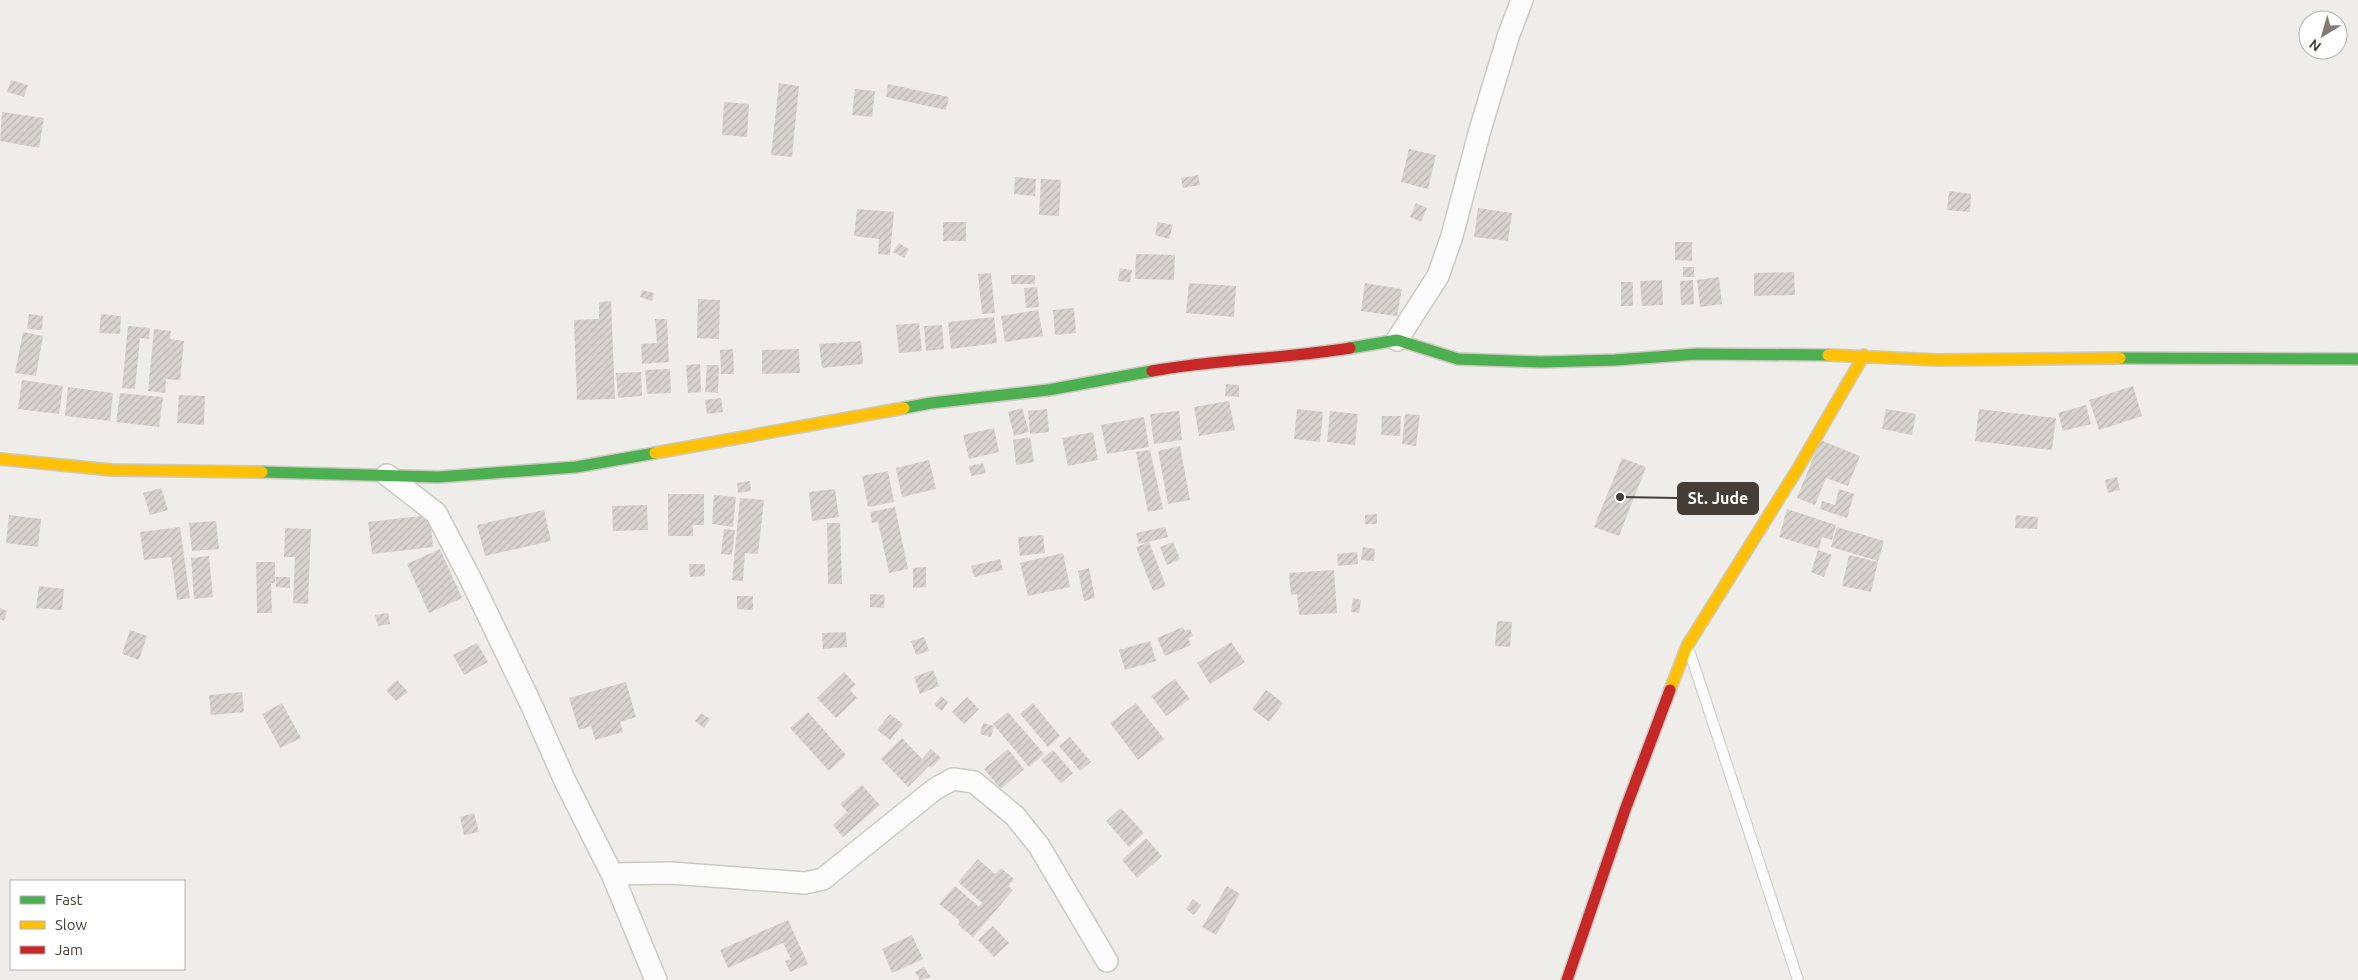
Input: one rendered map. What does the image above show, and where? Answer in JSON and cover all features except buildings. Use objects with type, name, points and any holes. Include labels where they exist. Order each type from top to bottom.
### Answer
[{"type":"main road","points":[[0,459],[112,470],[438,477],[576,467],[932,403],[1048,390],[1198,362],[1302,356],[1397,340],[1458,359],[1522,361],[1615,360],[1697,354],[1864,356],[1938,360],[2117,358],[2358,359]]},
{"type":"main road","points":[[1567,980],[1625,810],[1687,646],[1798,470],[1825,419],[1864,356]]},
{"type":"street","points":[[1397,340],[1438,276],[1452,236],[1480,130],[1509,34],[1522,0]]},
{"type":"street","points":[[386,475],[436,512],[532,704],[565,781],[612,874],[656,980]]},
{"type":"street","points":[[612,874],[671,873],[806,883],[823,879],[935,789],[953,780],[974,782],[1015,816],[1039,846],[1107,961]]},
{"type":"lane","points":[[1687,646],[1798,980]]},
{"type":"traffic: fast","points":[[1350,348],[1397,340],[1458,359],[1541,362],[1615,360],[1697,354],[1828,355]]},
{"type":"traffic: fast","points":[[2120,358],[2358,359]]},
{"type":"traffic: fast","points":[[904,408],[931,403],[1048,390],[1152,371]]},
{"type":"traffic: fast","points":[[262,472],[438,477],[576,467],[655,453]]},
{"type":"traffic: slow","points":[[1828,355],[1938,360],[2120,358]]},
{"type":"traffic: slow","points":[[1670,690],[1687,646],[1797,470],[1864,355]]},
{"type":"traffic: slow","points":[[655,453],[904,408]]},
{"type":"traffic: slow","points":[[0,459],[112,470],[262,472]]},
{"type":"traffic: jam","points":[[1152,371],[1350,348]]},
{"type":"traffic: jam","points":[[1567,980],[1625,810],[1670,690]]},
{"type":"place","name":"St. Jude","points":[[1620,497]]}]
